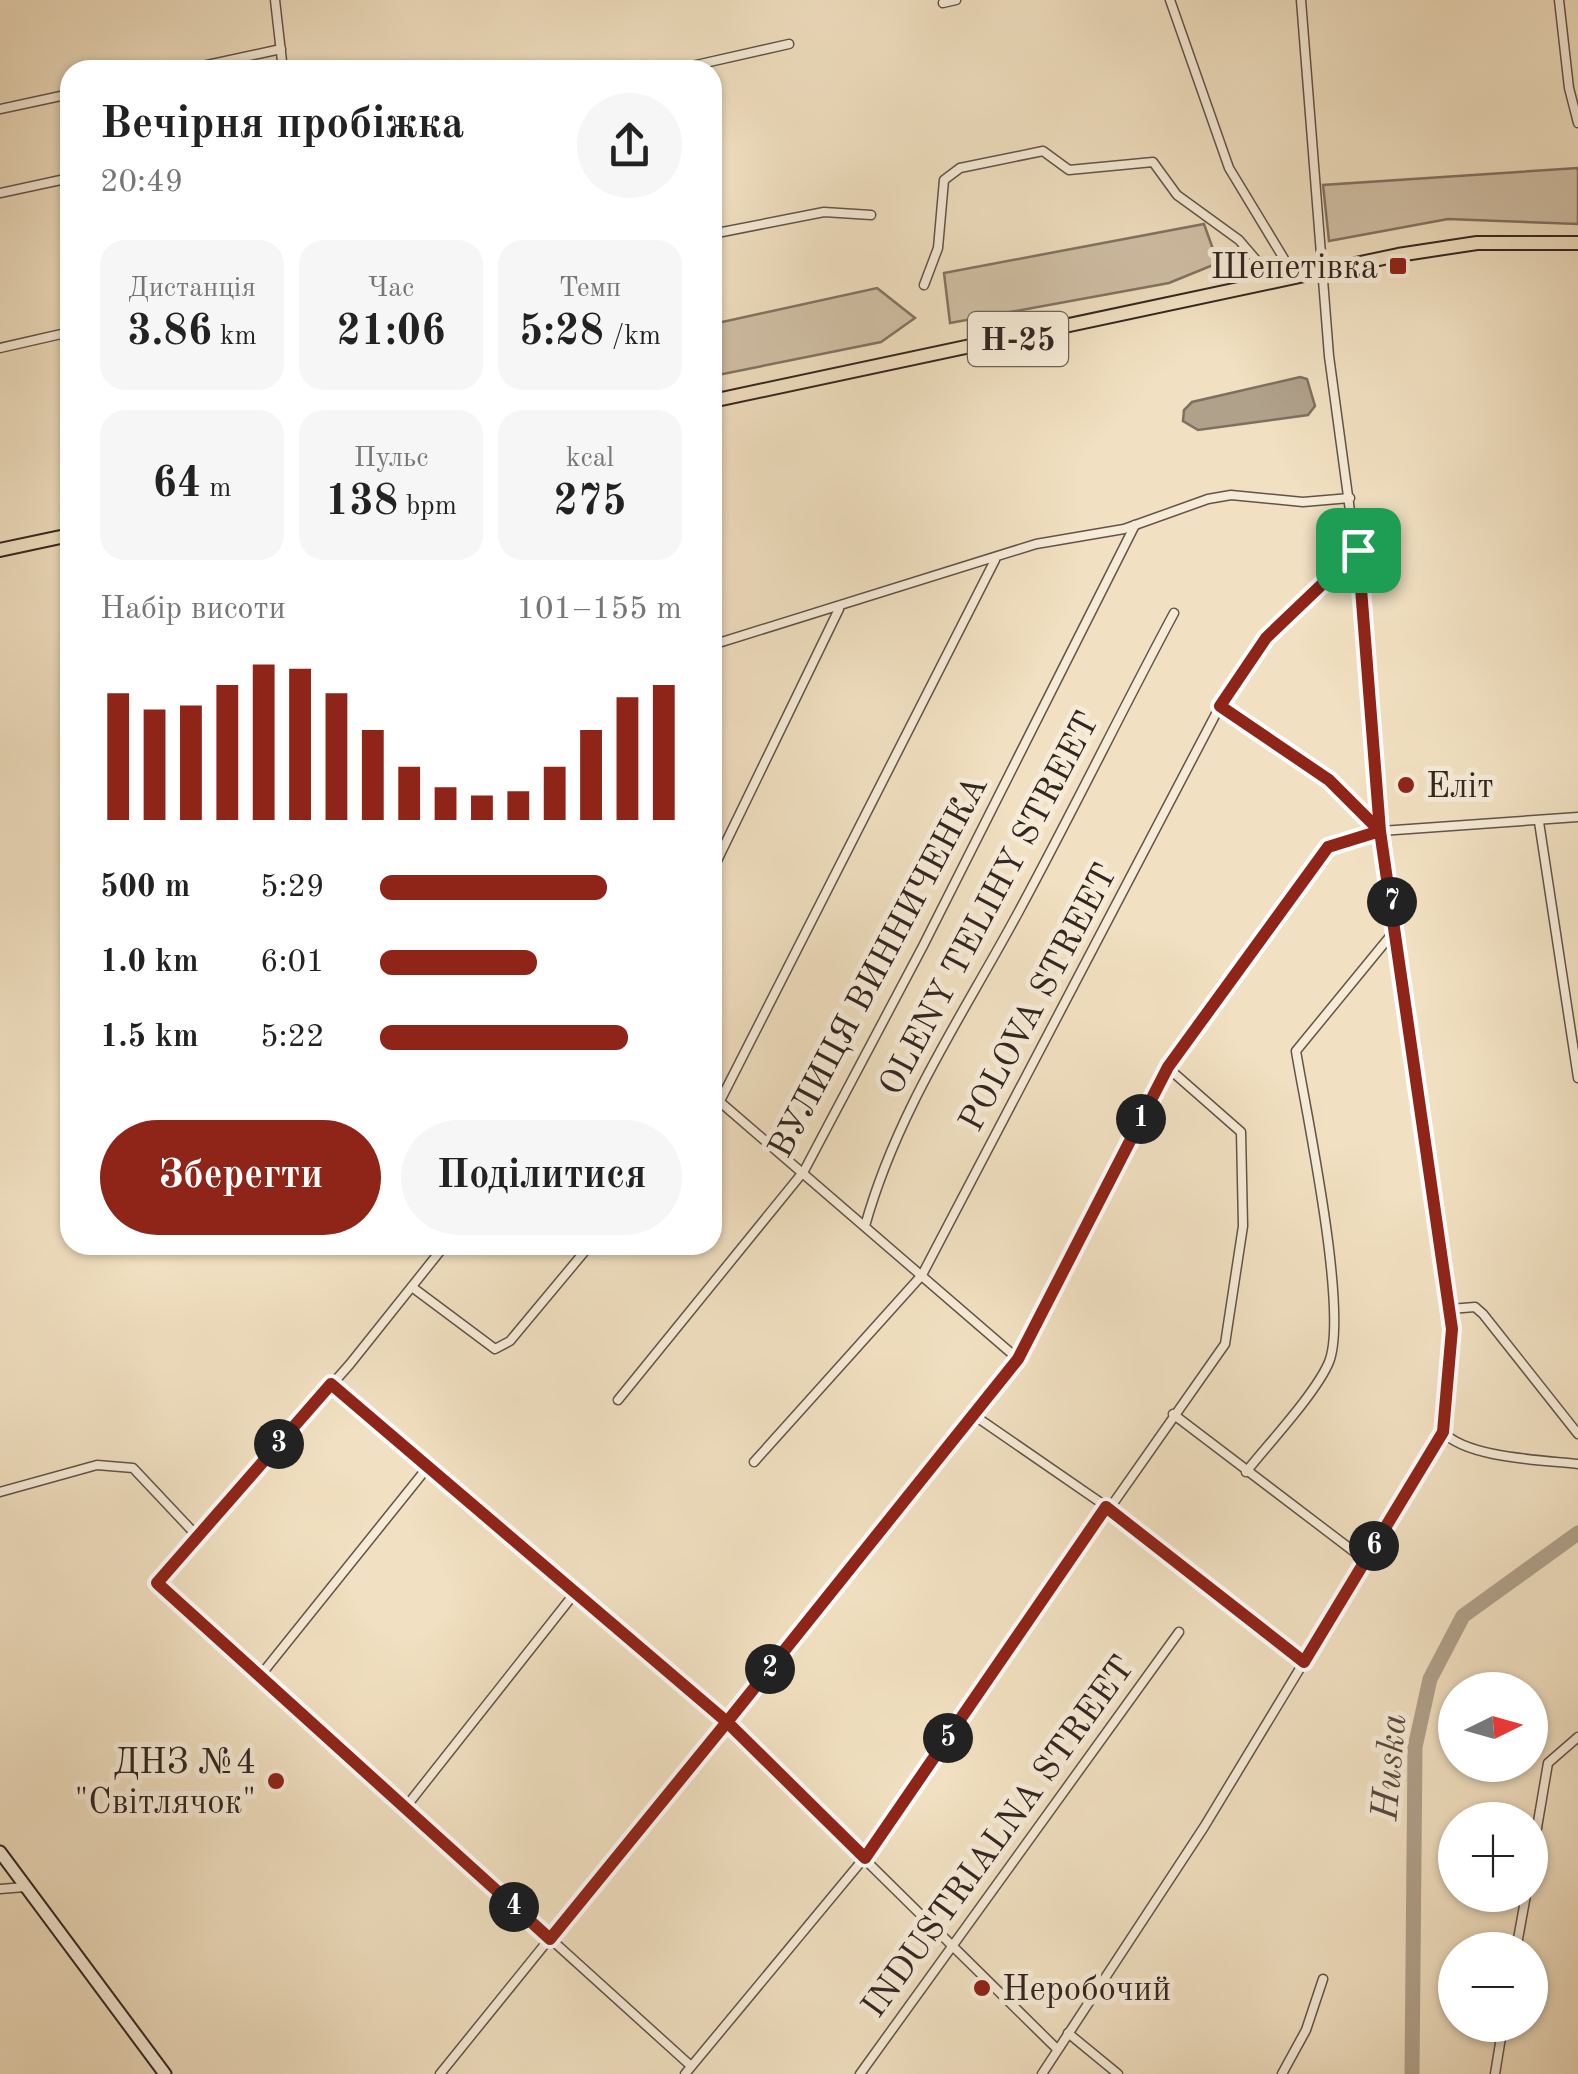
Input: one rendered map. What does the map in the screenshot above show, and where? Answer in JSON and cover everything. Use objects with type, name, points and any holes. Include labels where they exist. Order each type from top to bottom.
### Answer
[{"type":"main road","name":"Н-25","points":[[722,399],[1296,277],[1478,243],[1578,242]]},
{"type":"main road","points":[[0,550],[60,537]]},
{"type":"main road","points":[[0,1852],[165,2074]]},
{"type":"street","points":[[275,0],[282,60]]},
{"type":"street","points":[[943,2],[956,0]]},
{"type":"street","points":[[1170,0],[1229,168],[1296,277]]},
{"type":"street","points":[[1042,2074],[1204,1827],[1443,1432],[1452,1329],[1380,831],[1358,550],[1334,406],[1301,0]]},
{"type":"street","points":[[1560,0],[1569,88],[1578,123]]},
{"type":"street","points":[[718,60],[789,44]]},
{"type":"street","points":[[232,60],[281,50]]},
{"type":"street","points":[[0,109],[60,96]]},
{"type":"street","points":[[924,285],[938,248],[940,193],[951,173],[1043,151],[1068,170],[1153,162],[1177,195],[1239,240],[1274,282]]},
{"type":"street","points":[[0,193],[60,180]]},
{"type":"street","points":[[722,232],[824,212],[870,216]]},
{"type":"street","points":[[0,348],[60,334]]},
{"type":"street","points":[[722,643],[1046,541],[1135,525],[1219,497],[1290,502],[1350,498]]},
{"type":"street","name":"ВУЛИЦЯ ВИННИЧЕНКА","points":[[618,1400],[804,1171],[923,946],[1135,525]]},
{"type":"street","name":"POLOVA STREET","points":[[754,1462],[922,1275],[1220,706],[1266,638],[1358,550]]},
{"type":"street","points":[[722,1087],[995,560]]},
{"type":"street","points":[[722,850],[839,609]]},
{"type":"street","name":"OLENY TELIHY STREET","points":[[865,1226],[880,1172],[918,1088],[1018,912],[1174,613]]},
{"type":"street","points":[[1220,706],[1329,780],[1380,831]]},
{"type":"street","points":[[440,2074],[1018,1359],[1168,1067],[1328,847],[1380,831],[1539,822],[1578,816]]},
{"type":"street","points":[[1539,822],[1578,1078]]},
{"type":"street","points":[[1246,1472],[1328,1362],[1334,1335],[1328,1253],[1296,1051],[1396,929]]},
{"type":"street","points":[[437,1255],[331,1384],[157,1583],[550,1939],[688,2070],[865,1858],[1106,1507],[1225,1344],[1243,1207],[1241,1132],[1168,1067]]},
{"type":"street","points":[[722,1107],[804,1171],[1018,1359]]},
{"type":"street","points":[[412,1287],[495,1349],[510,1341],[582,1255]]},
{"type":"street","points":[[1450,1309],[1475,1307],[1483,1314],[1578,1434]]},
{"type":"street","points":[[331,1384],[727,1722],[1057,2050]]},
{"type":"street","points":[[1173,1414],[1365,1560]]},
{"type":"street","points":[[975,1416],[1106,1507],[1304,1662]]},
{"type":"street","points":[[1443,1432],[1453,1443],[1476,1450],[1578,1464]]},
{"type":"street","points":[[0,1492],[97,1465],[125,1466],[133,1468],[198,1537]]},
{"type":"street","points":[[260,1676],[427,1468]]},
{"type":"street","points":[[406,1808],[574,1594]]},
{"type":"street","name":"INDUSTRIALNA STREET","points":[[860,2074],[1179,1632]]},
{"type":"street","points":[[1541,1802],[1548,1763],[1578,1737]]},
{"type":"street","points":[[0,1888],[25,1886]]},
{"type":"street","points":[[1282,2074],[1306,2030],[1323,1979]]},
{"type":"street","points":[[1068,2033],[1118,2074]]},
{"type":"street","points":[[1495,2074],[1501,2042]]},
{"type":"shaded area","points":[[1578,168],[1578,224],[1448,219],[1329,241],[1323,185]]},
{"type":"shaded area","points":[[1204,224],[1218,263],[1169,283],[950,323],[944,273]]},
{"type":"shaded area","points":[[877,288],[915,318],[881,342],[722,374],[722,322]]},
{"type":"shaded area","points":[[1300,377],[1307,379],[1315,406],[1308,415],[1198,430],[1183,421],[1184,410],[1192,402]]},
{"type":"waterway","name":"Huska","points":[[1412,2074],[1415,1747],[1430,1679],[1463,1616],[1578,1533]]},
{"type":"place","name":"Шепетівка","points":[[1398,266]]},
{"type":"place","name":"Еліт","points":[[1406,785]]},
{"type":"place","name":"ДНЗ №4 \"Світлячок\"","points":[[276,1781]]},
{"type":"place","name":"Неробочий","points":[[982,1988]]},
{"type":"route","points":[[1358,550],[1266,638],[1220,706],[1329,780],[1380,831],[1452,1329],[1443,1432],[1304,1662],[1106,1507],[865,1858],[727,1722],[550,1939],[157,1583],[331,1384],[727,1722],[1018,1359],[1168,1067],[1328,847],[1380,831],[1358,550]]}]
